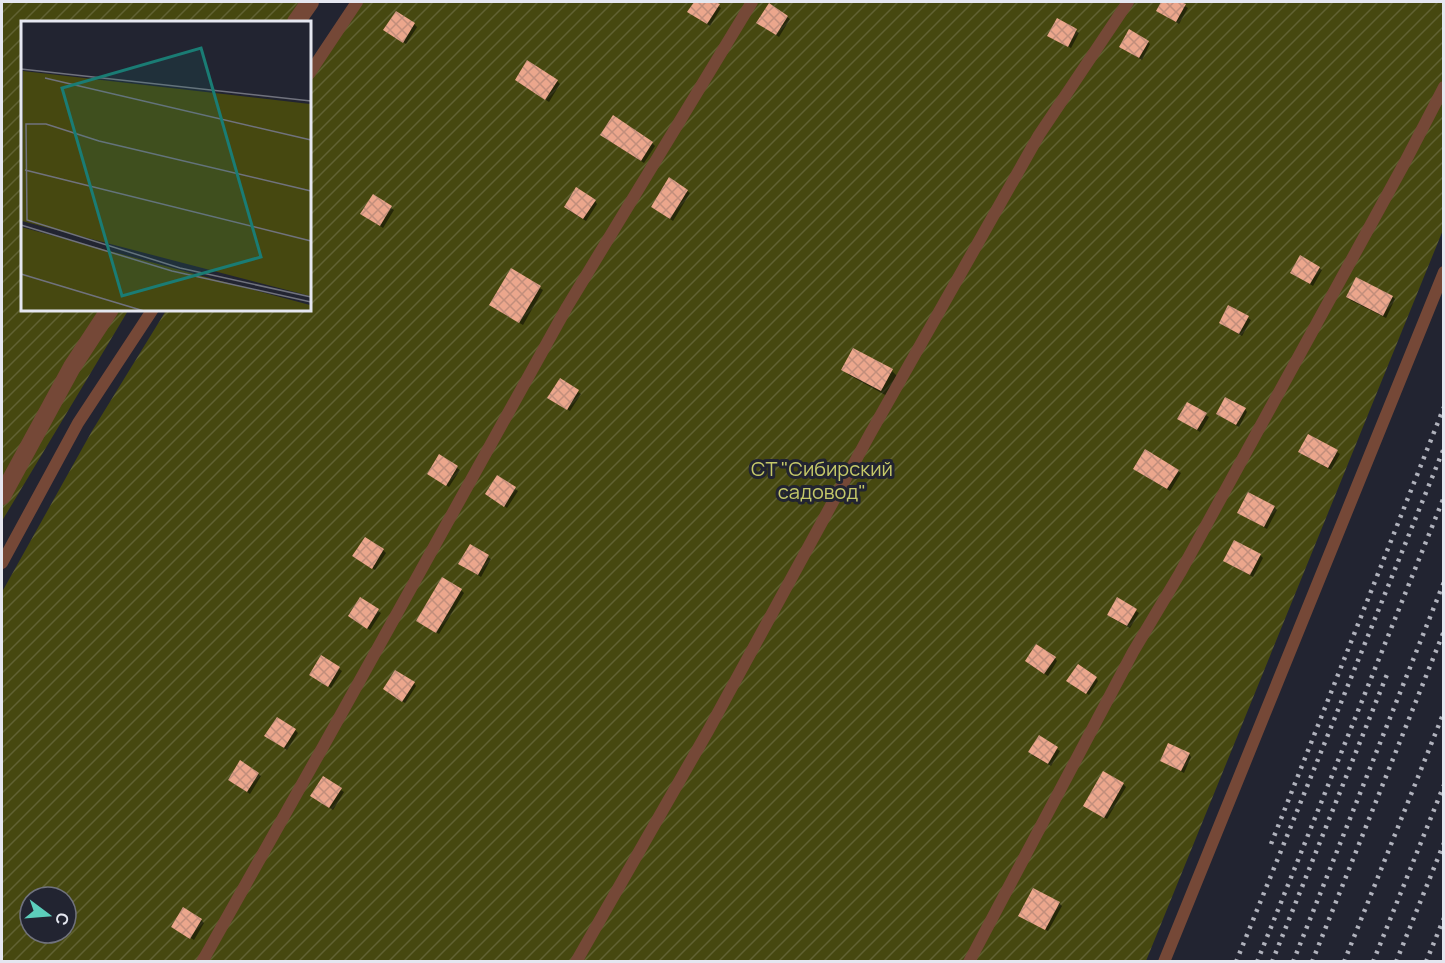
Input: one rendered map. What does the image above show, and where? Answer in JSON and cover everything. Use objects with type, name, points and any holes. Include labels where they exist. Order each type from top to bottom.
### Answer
[{"type":"street","points":[[297,21],[310,2]]},
{"type":"street","points":[[2,496],[72,367],[109,310]]},
{"type":"lane","points":[[310,72],[357,2]]},
{"type":"lane","points":[[202,962],[567,307],[752,2]]},
{"type":"lane","points":[[576,962],[708,731],[870,434],[1039,135],[1128,2]]},
{"type":"lane","points":[[969,962],[1133,652],[1180,573],[1404,164],[1443,87]]},
{"type":"lane","points":[[1164,962],[1443,272]]},
{"type":"lane","points":[[2,563],[78,423],[152,310]]},
{"type":"green space","points":[[2,2],[314,2],[303,21],[21,21],[21,310],[128,310],[2,521]]},
{"type":"green space","name":"СТ \"Сибирский садовод\"","points":[[357,2],[1443,2],[1443,230],[1146,961],[2,962],[2,592],[92,431],[166,310],[310,310],[310,77]]},
{"type":"building","points":[[694,2],[720,4],[707,24],[687,12]]},
{"type":"building","points":[[1161,2],[1186,4],[1176,22],[1156,11]]},
{"type":"building","points":[[769,3],[788,16],[776,35],[756,23]]},
{"type":"building","points":[[396,11],[415,23],[403,43],[383,30]]},
{"type":"building","points":[[1057,18],[1077,29],[1068,47],[1047,36]]},
{"type":"building","points":[[1129,29],[1149,41],[1139,58],[1119,47]]},
{"type":"building","points":[[527,60],[558,80],[545,100],[515,80]]},
{"type":"building","points":[[613,115],[653,142],[641,161],[600,135]]},
{"type":"building","points":[[669,177],[688,190],[670,219],[651,207]]},
{"type":"building","points":[[576,187],[596,200],[583,219],[564,207]]},
{"type":"building","points":[[373,194],[392,206],[380,226],[360,214]]},
{"type":"building","points":[[1300,255],[1320,267],[1310,284],[1290,273]]},
{"type":"building","points":[[511,268],[541,286],[519,323],[489,305]]},
{"type":"building","points":[[1356,277],[1393,296],[1383,316],[1346,297]]},
{"type":"building","points":[[1228,305],[1249,316],[1239,334],[1219,323]]},
{"type":"building","points":[[853,348],[893,369],[881,391],[841,370]]},
{"type":"building","points":[[560,378],[579,390],[567,410],[547,398]]},
{"type":"building","points":[[1225,397],[1246,408],[1236,425],[1216,414]]},
{"type":"building","points":[[1187,402],[1207,413],[1197,430],[1177,419]]},
{"type":"building","points":[[1308,434],[1338,450],[1328,468],[1298,452]]},
{"type":"building","points":[[1145,449],[1179,470],[1167,489],[1133,469]]},
{"type":"building","points":[[439,454],[458,466],[446,486],[427,474]]},
{"type":"building","points":[[497,475],[516,487],[504,507],[485,494]]},
{"type":"building","points":[[1248,492],[1275,506],[1264,527],[1237,513]]},
{"type":"building","points":[[365,537],[384,549],[372,569],[352,556]]},
{"type":"building","points":[[1234,540],[1261,554],[1250,575],[1223,561]]},
{"type":"building","points":[[470,544],[489,555],[478,575],[458,564]]},
{"type":"building","points":[[442,577],[462,589],[436,633],[416,621]]},
{"type":"building","points":[[360,597],[379,609],[367,629],[348,616]]},
{"type":"building","points":[[1117,597],[1137,609],[1127,626],[1107,615]]},
{"type":"building","points":[[1036,644],[1056,657],[1044,674],[1025,661]]},
{"type":"building","points":[[321,655],[340,667],[328,687],[309,675]]},
{"type":"building","points":[[1078,664],[1097,677],[1086,694],[1066,681]]},
{"type":"building","points":[[395,670],[415,682],[402,702],[383,689]]},
{"type":"building","points":[[277,717],[296,729],[284,748],[264,736]]},
{"type":"building","points":[[1039,735],[1058,747],[1048,764],[1028,752]]},
{"type":"building","points":[[1168,743],[1190,753],[1181,771],[1160,761]]},
{"type":"building","points":[[240,760],[259,773],[247,792],[228,780]]},
{"type":"building","points":[[1103,771],[1124,783],[1104,818],[1083,806]]},
{"type":"building","points":[[323,776],[342,788],[329,808],[310,796]]},
{"type":"building","points":[[1033,888],[1060,902],[1045,930],[1018,916]]},
{"type":"building","points":[[183,907],[202,919],[190,939],[171,927]]},
{"type":"railway","points":[[1271,844],[1444,407]]},
{"type":"railway","points":[[1236,962],[1444,448]]},
{"type":"railway","points":[[1257,962],[1444,497]]},
{"type":"railway","points":[[1293,962],[1444,582]]},
{"type":"railway","points":[[1312,962],[1444,631]]},
{"type":"railway","points":[[1272,962],[1388,672]]},
{"type":"railway","points":[[1344,962],[1444,712]]},
{"type":"railway","points":[[1373,962],[1444,785]]},
{"type":"railway","points":[[1396,962],[1444,843]]},
{"type":"railway","points":[[1426,962],[1444,918]]}]
